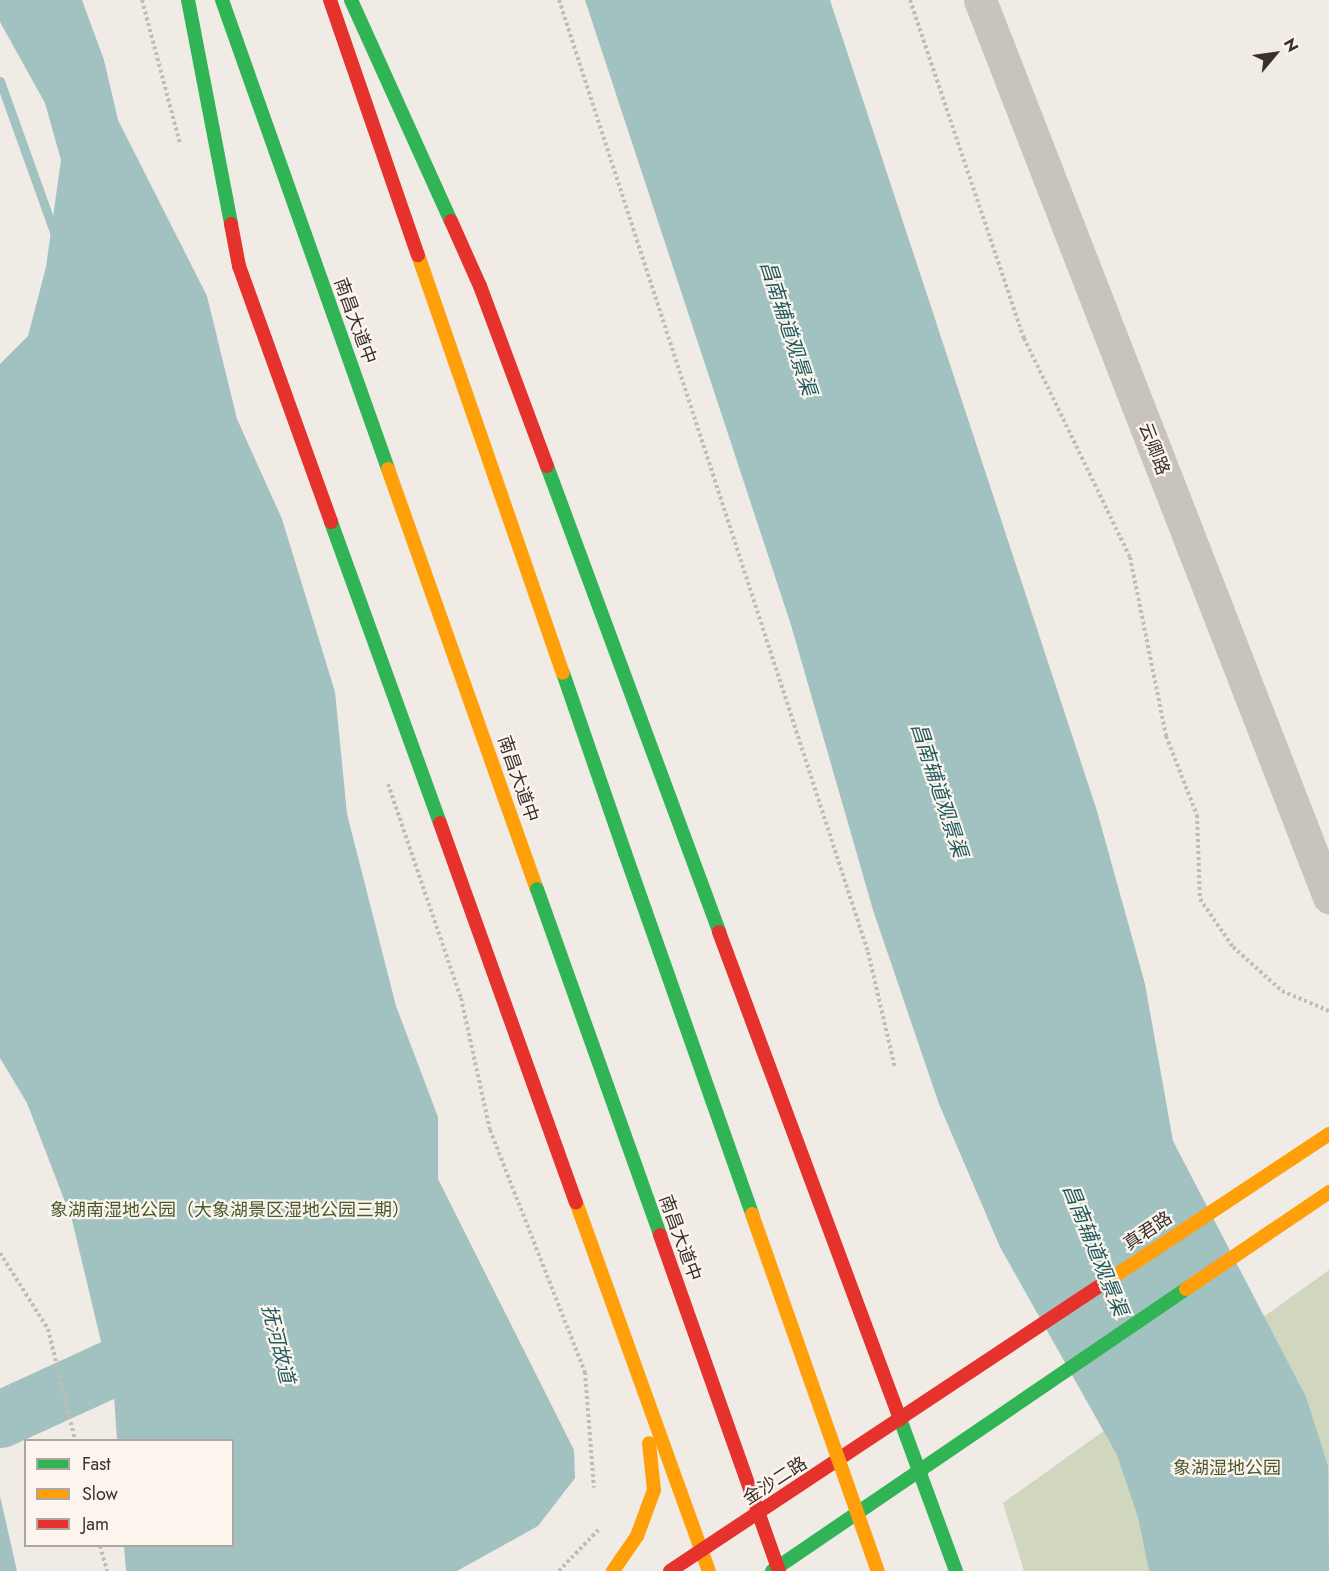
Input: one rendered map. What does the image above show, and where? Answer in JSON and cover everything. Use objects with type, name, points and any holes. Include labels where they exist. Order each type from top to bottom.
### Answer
[{"type":"main road","points":[[188,0],[239,266],[709,1571]]},
{"type":"main road","name":"南昌大道中","points":[[222,0],[779,1571]]},
{"type":"main road","points":[[330,0],[625,854],[878,1571]]},
{"type":"main road","points":[[351,0],[480,286],[900,1422],[921,1470],[956,1571]]},
{"type":"main road","name":"真君路","points":[[900,1422],[1007,1347],[1329,1134]]},
{"type":"main road","points":[[772,1571],[1258,1237],[1329,1192]]},
{"type":"main road","points":[[613,1571],[637,1536],[654,1490],[643,1388]]},
{"type":"main road","name":"金沙二路","points":[[670,1571],[900,1422]]},
{"type":"street","name":"云卿路","points":[[980,0],[1329,897]]},
{"type":"path","points":[[142,0],[183,156]]},
{"type":"path","points":[[559,0],[868,952],[895,1068]]},
{"type":"path","points":[[910,0],[1024,338],[1130,557],[1166,736],[1197,815],[1200,898],[1233,947],[1282,991],[1329,1011]]},
{"type":"path","points":[[384,773],[461,998],[490,1130],[585,1372],[594,1488]]},
{"type":"path","points":[[0,1253],[48,1329],[75,1439]]},
{"type":"path","points":[[100,1547],[106,1571]]},
{"type":"green space","name":"象湖湿地公园","points":[[1329,1270],[1329,1571],[1024,1571],[1003,1503]]},
{"type":"water","name":"象湖南湿地公园（大象湖景区湿地公园三期）","points":[[0,0],[82,0],[104,60],[118,120],[207,296],[237,419],[282,519],[335,692],[347,814],[396,1006],[438,1117],[438,1179],[574,1450],[575,1478],[538,1526],[457,1571],[126,1571],[124,1547],[234,1547],[234,1439],[117,1439],[114,1396],[72,1220],[27,1103],[0,1058],[0,364],[28,336],[46,267],[61,160],[45,103],[0,22]]},
{"type":"water","name":"昌南辅道观景渠","points":[[585,0],[830,0],[1097,811],[1145,984],[1173,1141],[1306,1397],[1328,1466],[1329,1571],[1149,1571],[1138,1517],[1117,1455],[1000,1247],[939,1104],[873,910],[791,625]]},
{"type":"water","points":[[0,1496],[17,1571],[0,1571]]},
{"type":"waterway","points":[[0,81],[56,237]]},
{"type":"waterway","name":"抚河故道","points":[[0,1419],[179,1337]]},
{"type":"traffic: fast","points":[[188,0],[231,224]]},
{"type":"traffic: fast","points":[[222,0],[388,469]]},
{"type":"traffic: fast","points":[[351,0],[451,221]]},
{"type":"traffic: fast","points":[[547,466],[719,932]]},
{"type":"traffic: fast","points":[[331,522],[440,823]]},
{"type":"traffic: fast","points":[[563,673],[625,853]]},
{"type":"traffic: fast","points":[[625,853],[752,1214]]},
{"type":"traffic: fast","points":[[537,889],[660,1235]]},
{"type":"traffic: fast","points":[[772,1571],[1186,1289]]},
{"type":"traffic: fast","points":[[900,1419],[956,1571]]},
{"type":"traffic: slow","points":[[418,255],[563,673]]},
{"type":"traffic: slow","points":[[388,469],[537,889]]},
{"type":"traffic: slow","points":[[1098,1287],[1329,1134]]},
{"type":"traffic: slow","points":[[1186,1289],[1329,1192]]},
{"type":"traffic: slow","points":[[576,1202],[709,1571]]},
{"type":"traffic: slow","points":[[752,1214],[878,1571]]},
{"type":"traffic: slow","points":[[613,1571],[637,1536],[654,1490],[649,1443]]},
{"type":"traffic: jam","points":[[330,0],[418,255]]},
{"type":"traffic: jam","points":[[451,221],[480,286],[547,466]]},
{"type":"traffic: jam","points":[[231,224],[239,266],[331,522]]},
{"type":"traffic: jam","points":[[440,823],[576,1202]]},
{"type":"traffic: jam","points":[[719,932],[900,1419]]},
{"type":"traffic: jam","points":[[660,1235],[779,1571]]},
{"type":"traffic: jam","points":[[670,1571],[1098,1287]]}]
